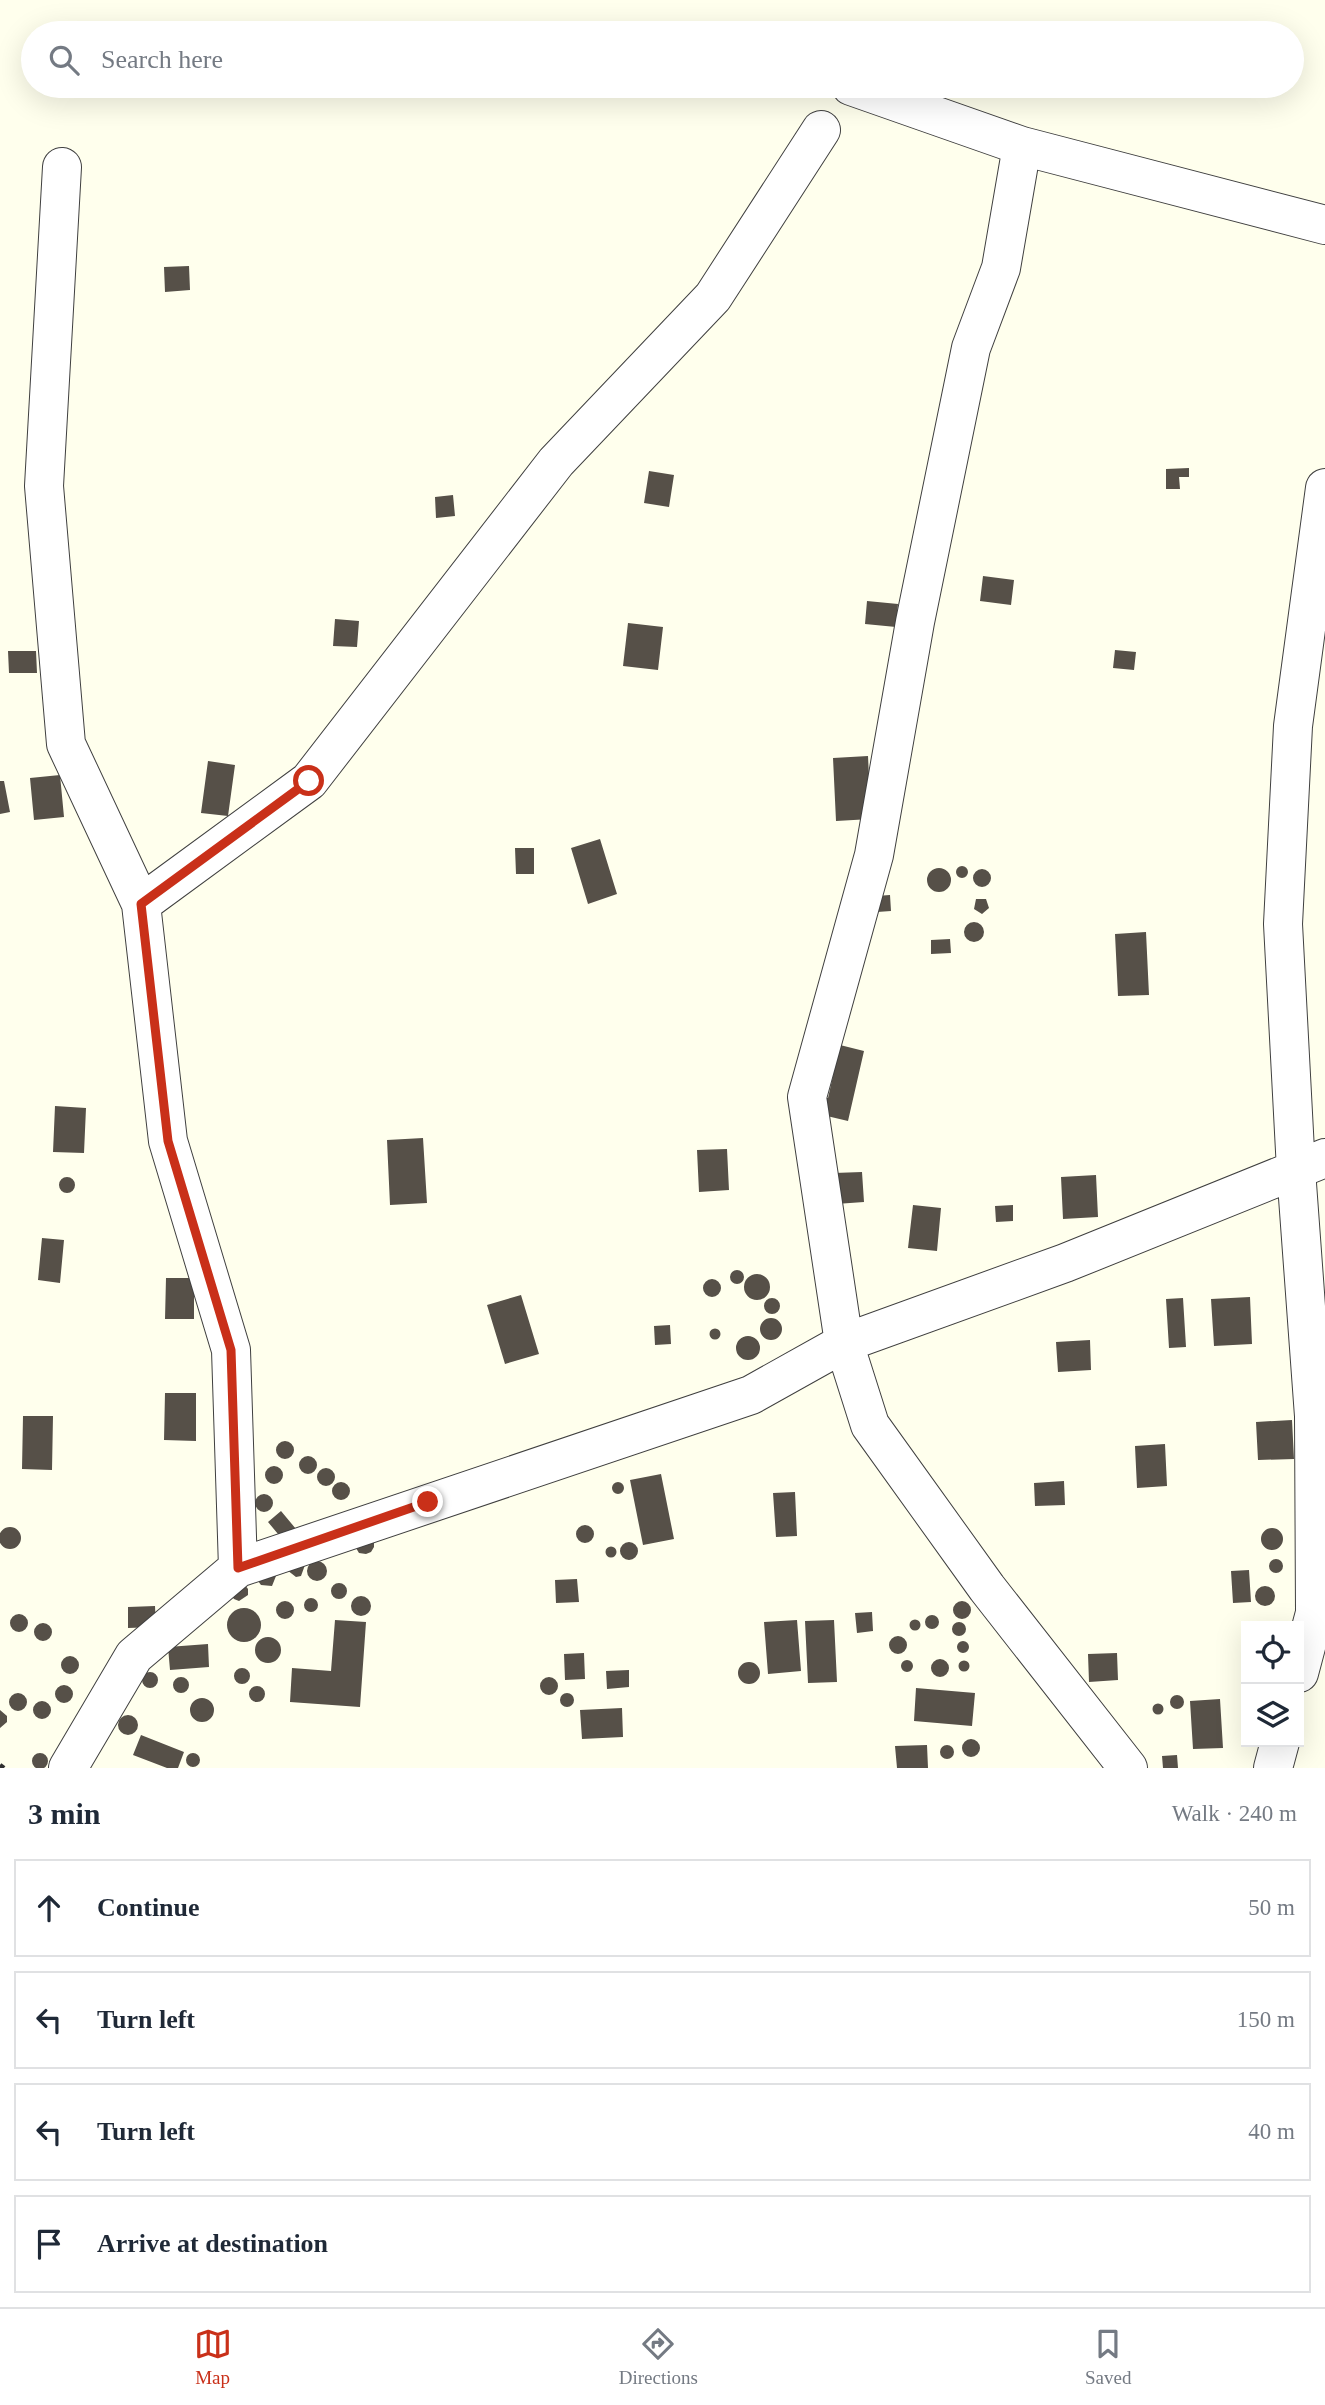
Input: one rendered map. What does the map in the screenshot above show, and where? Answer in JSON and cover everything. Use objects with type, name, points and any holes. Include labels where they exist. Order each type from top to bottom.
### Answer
[{"type":"street","points":[[885,98],[1022,146],[1325,225]]},
{"type":"street","points":[[141,904],[309,781],[556,462],[713,297],[821,130]]},
{"type":"street","points":[[1022,146],[1001,268],[971,348],[915,622],[874,855],[807,1097],[844,1343],[870,1425],[987,1588],[1128,1768]]},
{"type":"street","points":[[62,167],[44,486],[66,744],[141,904],[168,1141],[231,1350],[238,1568]]},
{"type":"street","points":[[1304,1654],[1315,1612],[1310,1164],[1283,924],[1293,726],[1325,488]]},
{"type":"street","points":[[68,1768],[134,1656],[238,1568],[751,1395],[844,1343],[1065,1264],[1310,1164]]},
{"type":"street","points":[[1273,1768],[1279,1747]]},
{"type":"building","points":[[189,266],[190,290],[165,292],[164,267]]},
{"type":"building","points":[[1189,468],[1189,477],[1179,477],[1180,489],[1166,489],[1166,469]]},
{"type":"building","points":[[649,471],[674,475],[669,507],[644,503]]},
{"type":"building","points":[[453,495],[455,516],[436,518],[435,497]]},
{"type":"building","points":[[983,576],[1014,580],[1011,605],[980,601]]},
{"type":"building","points":[[867,601],[898,604],[896,627],[865,624]]},
{"type":"building","points":[[335,619],[359,621],[357,647],[333,646]]},
{"type":"building","points":[[628,623],[663,627],[658,670],[623,666]]},
{"type":"building","points":[[1115,650],[1136,652],[1134,670],[1113,668]]},
{"type":"building","points":[[8,651],[36,651],[37,673],[9,673]]},
{"type":"building","points":[[868,756],[871,819],[836,821],[833,758]]},
{"type":"building","points":[[208,761],[235,765],[228,816],[201,813]]},
{"type":"building","points":[[60,775],[64,817],[34,820],[30,778]]},
{"type":"building","points":[[0,781],[4,781],[10,812],[0,814]]},
{"type":"building","points":[[600,839],[617,894],[588,904],[571,848]]},
{"type":"building","points":[[515,848],[534,848],[534,874],[516,874]]},
{"type":"building","points":[[962,866],[968,872],[962,878],[956,872]]},
{"type":"building","points":[[939,868],[947,872],[951,880],[947,888],[939,892],[931,888],[927,880],[931,872]]},
{"type":"building","points":[[982,869],[988,872],[991,878],[988,884],[982,887],[976,884],[973,878],[976,872]]},
{"type":"building","points":[[890,895],[891,911],[877,912],[876,896]]},
{"type":"building","points":[[976,899],[986,899],[989,908],[982,914],[974,909]]},
{"type":"building","points":[[970,922],[978,922],[984,932],[978,942],[970,942],[964,936],[964,928]]},
{"type":"building","points":[[1146,932],[1149,995],[1118,996],[1115,934]]},
{"type":"building","points":[[950,939],[951,953],[931,954],[931,940]]},
{"type":"building","points":[[840,1045],[864,1051],[848,1121],[810,1112],[815,1095],[828,1098]]},
{"type":"building","points":[[55,1106],[86,1108],[84,1153],[53,1152]]},
{"type":"building","points":[[423,1138],[427,1203],[390,1205],[387,1140]]},
{"type":"building","points":[[727,1149],[729,1190],[699,1192],[697,1150]]},
{"type":"building","points":[[862,1172],[864,1202],[836,1204],[834,1173]]},
{"type":"building","points":[[1096,1175],[1098,1217],[1063,1219],[1061,1177]]},
{"type":"building","points":[[64,1177],[70,1177],[75,1185],[73,1191],[64,1193],[59,1188],[59,1182]]},
{"type":"building","points":[[913,1205],[941,1208],[937,1251],[908,1248]]},
{"type":"building","points":[[1013,1205],[1013,1221],[996,1222],[995,1206]]},
{"type":"building","points":[[42,1238],[64,1240],[60,1283],[38,1280]]},
{"type":"building","points":[[734,1270],[740,1270],[744,1277],[740,1284],[734,1284],[730,1280],[730,1274]]},
{"type":"building","points":[[757,1274],[766,1278],[770,1287],[766,1296],[757,1300],[748,1296],[744,1287],[748,1278]]},
{"type":"building","points":[[166,1278],[194,1278],[194,1319],[165,1319]]},
{"type":"building","points":[[712,1279],[718,1282],[721,1288],[718,1294],[712,1297],[706,1294],[703,1288],[706,1282]]},
{"type":"building","points":[[521,1295],[539,1354],[505,1364],[487,1305]]},
{"type":"building","points":[[1250,1297],[1252,1344],[1214,1346],[1211,1299]]},
{"type":"building","points":[[769,1298],[775,1298],[780,1306],[778,1312],[769,1314],[764,1309],[764,1303]]},
{"type":"building","points":[[1183,1298],[1186,1347],[1169,1348],[1166,1299]]},
{"type":"building","points":[[771,1318],[779,1321],[782,1329],[779,1337],[771,1340],[763,1337],[760,1329],[763,1321]]},
{"type":"building","points":[[670,1325],[671,1344],[655,1345],[654,1326]]},
{"type":"building","points":[[715,1328],[721,1334],[715,1340],[709,1334]]},
{"type":"building","points":[[743,1336],[753,1336],[760,1343],[760,1353],[753,1360],[743,1360],[736,1353],[736,1343]]},
{"type":"building","points":[[1090,1340],[1091,1370],[1058,1372],[1056,1342]]},
{"type":"building","points":[[165,1393],[196,1393],[196,1441],[164,1440]]},
{"type":"building","points":[[23,1416],[53,1416],[52,1470],[22,1469]]},
{"type":"building","points":[[1292,1420],[1294,1459],[1258,1460],[1256,1422]]},
{"type":"building","points":[[285,1441],[291,1444],[294,1450],[291,1456],[285,1459],[279,1456],[276,1450],[279,1444]]},
{"type":"building","points":[[1165,1444],[1167,1486],[1137,1488],[1135,1446]]},
{"type":"building","points":[[308,1456],[314,1459],[317,1465],[314,1471],[308,1474],[302,1471],[299,1465],[302,1459]]},
{"type":"building","points":[[274,1466],[280,1469],[283,1475],[280,1481],[274,1484],[268,1481],[265,1475],[268,1469]]},
{"type":"building","points":[[326,1468],[332,1471],[335,1477],[332,1483],[326,1486],[320,1483],[317,1477],[320,1471]]},
{"type":"building","points":[[661,1474],[674,1539],[643,1545],[630,1480]]},
{"type":"building","points":[[1064,1481],[1065,1505],[1035,1506],[1034,1483]]},
{"type":"building","points":[[337,1482],[345,1482],[350,1491],[348,1498],[337,1500],[332,1495],[332,1487]]},
{"type":"building","points":[[618,1482],[624,1488],[618,1494],[612,1488]]},
{"type":"building","points":[[795,1492],[797,1536],[776,1537],[773,1493]]},
{"type":"building","points":[[264,1494],[270,1497],[273,1503],[270,1509],[264,1512],[258,1509],[255,1503],[258,1497]]},
{"type":"building","points":[[281,1511],[301,1535],[288,1546],[268,1522]]},
{"type":"building","points":[[581,1525],[589,1525],[594,1534],[592,1541],[581,1543],[576,1538],[576,1530]]},
{"type":"building","points":[[10,1527],[18,1530],[21,1538],[18,1546],[10,1549],[2,1546],[-1,1538],[2,1530]]},
{"type":"building","points":[[1272,1528],[1280,1531],[1283,1539],[1280,1547],[1272,1550],[1264,1547],[1261,1539],[1264,1531]]},
{"type":"building","points":[[374,1540],[371,1552],[359,1553],[356,1548]]},
{"type":"building","points":[[629,1542],[635,1545],[638,1551],[635,1557],[629,1560],[623,1557],[620,1551],[623,1545]]},
{"type":"building","points":[[611,1547],[615,1548],[615,1556],[611,1557],[607,1556],[606,1552],[607,1548]]},
{"type":"building","points":[[1273,1559],[1279,1559],[1283,1566],[1279,1573],[1273,1573],[1269,1569],[1269,1563]]},
{"type":"building","points":[[317,1561],[324,1564],[327,1571],[324,1578],[317,1581],[310,1578],[307,1571],[310,1564]]},
{"type":"building","points":[[305,1565],[301,1576],[296,1577],[287,1570]]},
{"type":"building","points":[[1249,1570],[1251,1602],[1233,1603],[1231,1571]]},
{"type":"building","points":[[273,1571],[276,1576],[272,1586],[261,1585],[258,1581]]},
{"type":"building","points":[[577,1579],[579,1602],[556,1603],[555,1580]]},
{"type":"building","points":[[339,1583],[345,1585],[345,1597],[339,1599],[333,1597],[331,1591],[333,1585]]},
{"type":"building","points":[[245,1585],[248,1595],[239,1601],[234,1599],[230,1594]]},
{"type":"building","points":[[1265,1586],[1272,1589],[1275,1596],[1272,1603],[1265,1606],[1258,1603],[1255,1596],[1258,1589]]},
{"type":"building","points":[[361,1596],[368,1599],[371,1606],[368,1613],[361,1616],[354,1613],[351,1606],[354,1599]]},
{"type":"building","points":[[308,1598],[314,1598],[318,1605],[314,1612],[308,1612],[304,1608],[304,1602]]},
{"type":"building","points":[[285,1601],[291,1604],[294,1610],[291,1616],[285,1619],[279,1616],[276,1610],[279,1604]]},
{"type":"building","points":[[962,1601],[968,1604],[971,1610],[968,1616],[962,1619],[956,1616],[953,1610],[956,1604]]},
{"type":"building","points":[[155,1606],[156,1627],[128,1628],[128,1607]]},
{"type":"building","points":[[244,1608],[256,1613],[261,1625],[256,1637],[244,1642],[232,1637],[227,1625],[232,1613]]},
{"type":"building","points":[[872,1612],[873,1631],[857,1633],[855,1613]]},
{"type":"building","points":[[19,1614],[25,1617],[28,1623],[25,1629],[19,1632],[13,1629],[10,1623],[13,1617]]},
{"type":"building","points":[[932,1615],[937,1617],[937,1627],[932,1629],[927,1627],[925,1622],[927,1617]]},
{"type":"building","points":[[915,1619],[921,1625],[915,1631],[909,1625]]},
{"type":"building","points":[[335,1620],[366,1622],[360,1707],[290,1702],[292,1668],[331,1671]]},
{"type":"building","points":[[797,1620],[801,1671],[768,1674],[764,1622]]},
{"type":"building","points":[[834,1620],[837,1682],[808,1683],[805,1621]]},
{"type":"building","points":[[959,1622],[964,1624],[964,1634],[959,1636],[954,1634],[952,1629],[954,1624]]},
{"type":"building","points":[[43,1623],[49,1626],[52,1632],[49,1638],[43,1641],[37,1638],[34,1632],[37,1626]]},
{"type":"building","points":[[898,1636],[904,1639],[907,1645],[904,1651],[898,1654],[892,1651],[889,1645],[892,1639]]},
{"type":"building","points":[[268,1637],[277,1641],[281,1650],[277,1659],[268,1663],[259,1659],[255,1650],[259,1641]]},
{"type":"building","points":[[963,1641],[969,1647],[963,1653],[957,1647]]},
{"type":"building","points":[[208,1644],[209,1667],[170,1670],[168,1647]]},
{"type":"building","points":[[584,1653],[585,1679],[565,1680],[564,1654]]},
{"type":"building","points":[[1117,1653],[1118,1680],[1089,1682],[1088,1654]]},
{"type":"building","points":[[70,1656],[76,1659],[79,1665],[76,1671],[70,1674],[64,1671],[61,1665],[64,1659]]},
{"type":"building","points":[[940,1659],[946,1662],[949,1668],[946,1674],[940,1677],[934,1674],[931,1668],[934,1662]]},
{"type":"building","points":[[907,1660],[913,1666],[907,1672],[901,1666]]},
{"type":"building","points":[[964,1661],[968,1662],[968,1670],[964,1671],[960,1670],[959,1666],[960,1662]]},
{"type":"building","points":[[749,1662],[759,1669],[760,1673],[753,1683],[749,1684],[739,1677],[738,1673],[745,1663]]},
{"type":"building","points":[[242,1668],[250,1676],[242,1684],[234,1676]]},
{"type":"building","points":[[629,1670],[629,1687],[607,1689],[606,1671]]},
{"type":"building","points":[[147,1672],[153,1672],[158,1680],[156,1686],[147,1688],[142,1683],[142,1677]]},
{"type":"building","points":[[178,1677],[184,1677],[189,1685],[187,1691],[178,1693],[173,1688],[173,1682]]},
{"type":"building","points":[[549,1677],[555,1680],[558,1686],[555,1692],[549,1695],[543,1692],[540,1686],[543,1680]]},
{"type":"building","points":[[64,1685],[70,1688],[73,1694],[70,1700],[64,1703],[58,1700],[55,1694],[58,1688]]},
{"type":"building","points":[[254,1686],[260,1686],[265,1694],[263,1700],[254,1702],[249,1697],[249,1691]]},
{"type":"building","points":[[916,1688],[975,1693],[972,1726],[914,1721]]},
{"type":"building","points":[[18,1693],[24,1696],[27,1702],[24,1708],[18,1711],[12,1708],[9,1702],[12,1696]]},
{"type":"building","points":[[567,1693],[572,1695],[572,1705],[567,1707],[562,1705],[560,1700],[562,1695]]},
{"type":"building","points":[[1177,1695],[1182,1697],[1182,1707],[1177,1709],[1172,1707],[1170,1702],[1172,1697]]},
{"type":"building","points":[[202,1698],[213,1705],[214,1710],[207,1721],[202,1722],[191,1715],[190,1710],[197,1699]]},
{"type":"building","points":[[1220,1699],[1223,1748],[1193,1749],[1190,1701]]},
{"type":"building","points":[[42,1701],[48,1704],[51,1710],[48,1716],[42,1719],[36,1716],[33,1710],[36,1704]]},
{"type":"building","points":[[1158,1703],[1164,1709],[1158,1715],[1152,1709]]},
{"type":"building","points":[[622,1708],[623,1737],[582,1739],[580,1710]]},
{"type":"building","points":[[0,1710],[7,1716],[7,1722],[0,1728]]},
{"type":"building","points":[[128,1715],[135,1718],[138,1725],[135,1732],[128,1735],[121,1732],[118,1725],[121,1718]]},
{"type":"building","points":[[141,1735],[184,1752],[178,1768],[167,1768],[133,1755]]},
{"type":"building","points":[[971,1739],[977,1742],[980,1748],[977,1754],[971,1757],[965,1754],[962,1748],[965,1742]]},
{"type":"building","points":[[927,1745],[928,1768],[897,1768],[895,1746]]},
{"type":"building","points":[[944,1745],[950,1745],[954,1752],[950,1759],[944,1759],[940,1755],[940,1749]]},
{"type":"building","points":[[37,1753],[43,1753],[48,1758],[44,1768],[36,1768],[32,1764],[32,1758]]},
{"type":"building","points":[[190,1753],[196,1753],[200,1760],[196,1767],[190,1767],[186,1763],[186,1757]]},
{"type":"building","points":[[1177,1755],[1178,1768],[1163,1768],[1162,1756]]},
{"type":"route","points":[[309,781],[141,904],[168,1141],[231,1350],[238,1568],[428,1502]]}]
